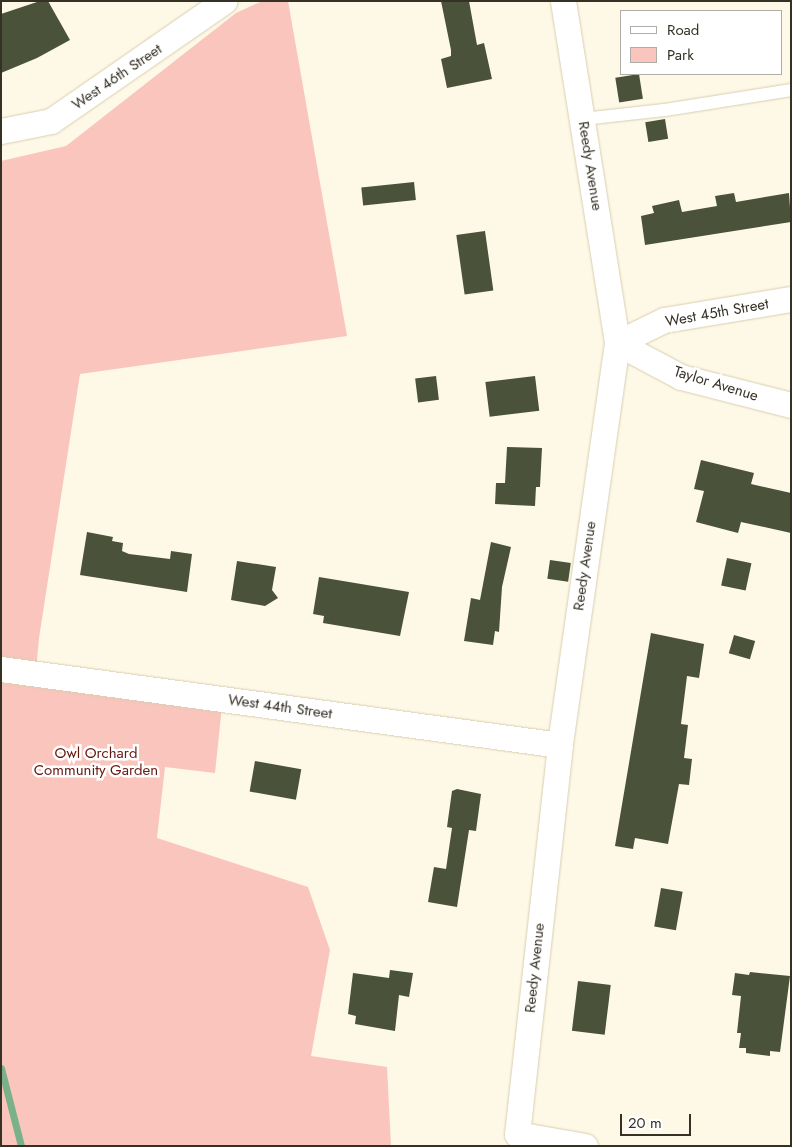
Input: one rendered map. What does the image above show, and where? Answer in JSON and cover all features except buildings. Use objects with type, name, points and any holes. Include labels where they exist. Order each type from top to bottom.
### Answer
[{"type":"street","name":"West 46th Street","points":[[1,131],[51,121],[224,1]]},
{"type":"street","name":"Reedy Avenue","points":[[563,1],[617,343],[560,744],[517,1134],[585,1146]]},
{"type":"street","name":"West 45th Street","points":[[617,343],[664,320],[791,299]]},
{"type":"street","name":"Taylor Avenue","points":[[617,343],[682,377],[791,405]]},
{"type":"street","name":"West 44th Street","points":[[1,669],[560,744]]},
{"type":"lane","points":[[583,119],[665,110],[791,90]]},
{"type":"green space","name":"Owl Orchard Community Garden","points":[[262,1],[288,1],[347,336],[80,374],[39,638],[35,683],[222,706],[215,773],[165,767],[157,838],[308,887],[330,950],[311,1056],[387,1067],[391,1146],[1,1146],[1,161],[66,146],[236,13]]},
{"type":"waterway","points":[[1,1068],[21,1146]]}]
